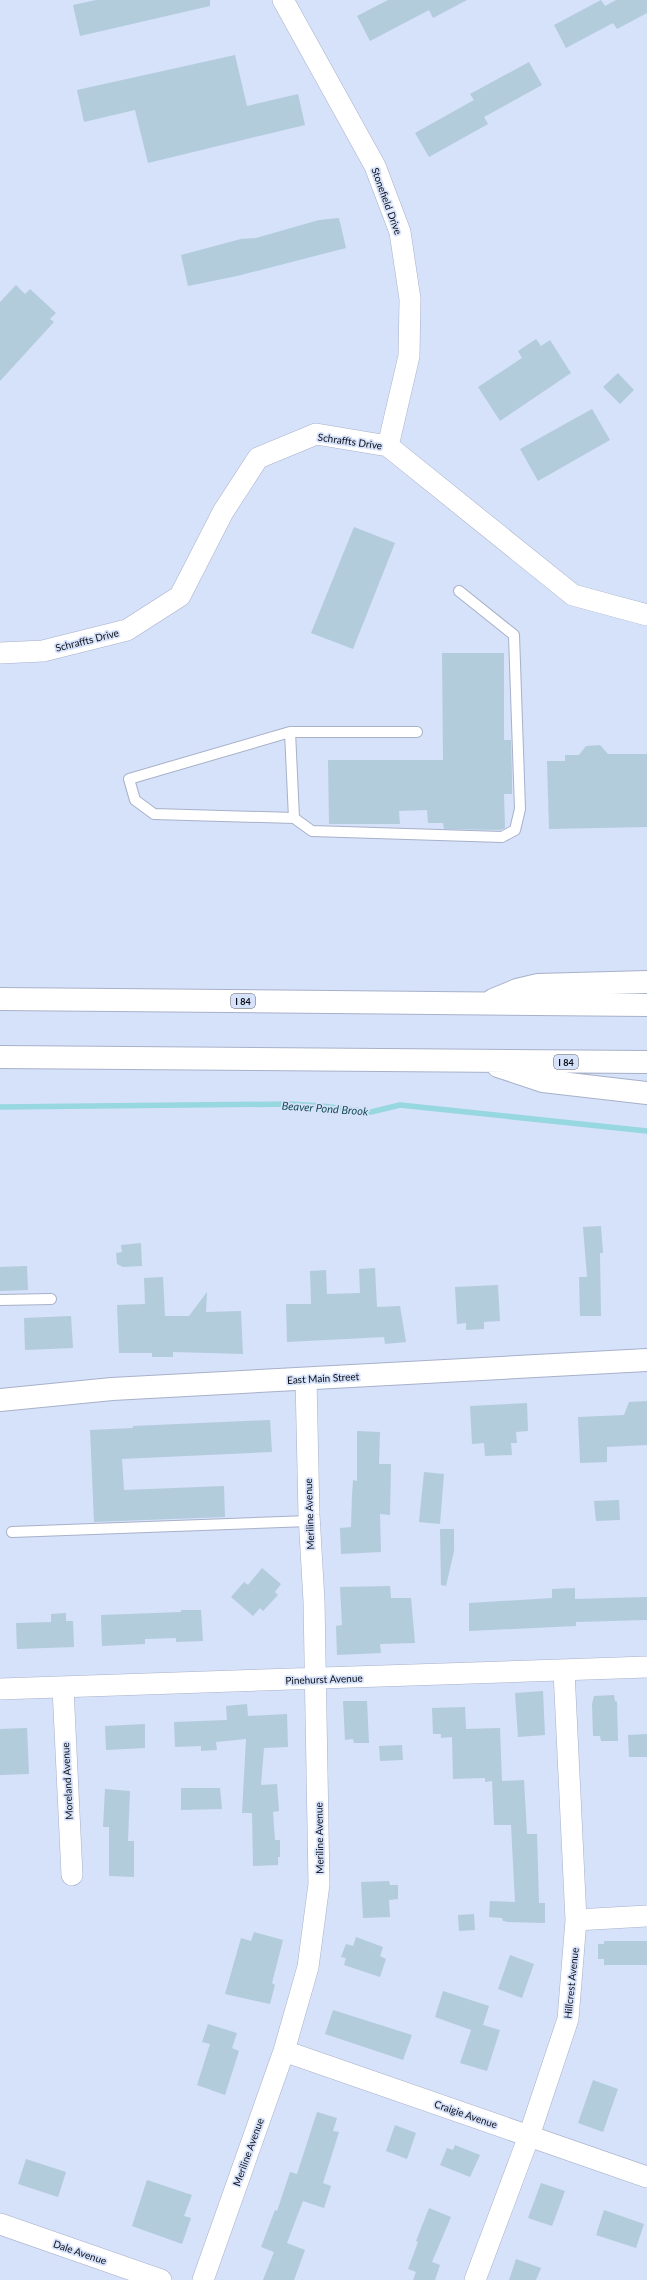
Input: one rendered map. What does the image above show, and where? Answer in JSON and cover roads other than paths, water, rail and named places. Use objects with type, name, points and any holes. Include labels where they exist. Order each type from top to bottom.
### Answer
[{"type":"main road","points":[[486,1004],[517,990],[538,985],[647,982]]},
{"type":"main road","name":"I 84","points":[[0,999],[647,1005]]},
{"type":"main road","name":"I 84","points":[[0,1057],[647,1062]]},
{"type":"main road","points":[[486,1061],[525,1077],[543,1081],[647,1094]]},
{"type":"main road","name":"East Main Street","points":[[0,1400],[112,1389],[647,1360]]},
{"type":"street","name":"Stonefield Drive","points":[[283,0],[375,166],[400,232],[410,299],[409,356],[388,446]]},
{"type":"street","name":"Schraffts Drive","points":[[0,653],[43,651],[127,630],[180,596],[223,512],[258,458],[316,434],[388,446],[573,595],[647,615]]},
{"type":"street","name":"Meriline Avenue","points":[[203,2280],[284,2051],[308,1967],[320,1884],[314,1601],[309,1521],[306,1378]]},
{"type":"street","name":"Pinehurst Avenue","points":[[0,1689],[647,1667]]},
{"type":"street","name":"Hillcrest Avenue","points":[[475,2280],[529,2136],[568,2018],[576,1920],[564,1671]]},
{"type":"street","name":"Moreland Avenue","points":[[63,1688],[72,1875]]},
{"type":"street","points":[[576,1920],[647,1916]]},
{"type":"street","name":"Craigie Avenue","points":[[284,2051],[647,2177]]},
{"type":"street","name":"Dale Avenue","points":[[0,2224],[161,2280]]},
{"type":"lane","points":[[416,732],[290,732],[129,779],[135,800],[154,814],[294,818],[312,831],[502,837],[514,830],[520,809],[514,635],[459,591]]},
{"type":"lane","points":[[290,732],[294,818]]},
{"type":"lane","points":[[0,1300],[51,1299]]},
{"type":"lane","points":[[12,1532],[309,1521]]},
{"type":"waterway","name":"Beaver Pond Brook","points":[[0,1107],[291,1104],[371,1112],[400,1105],[647,1131]]}]
